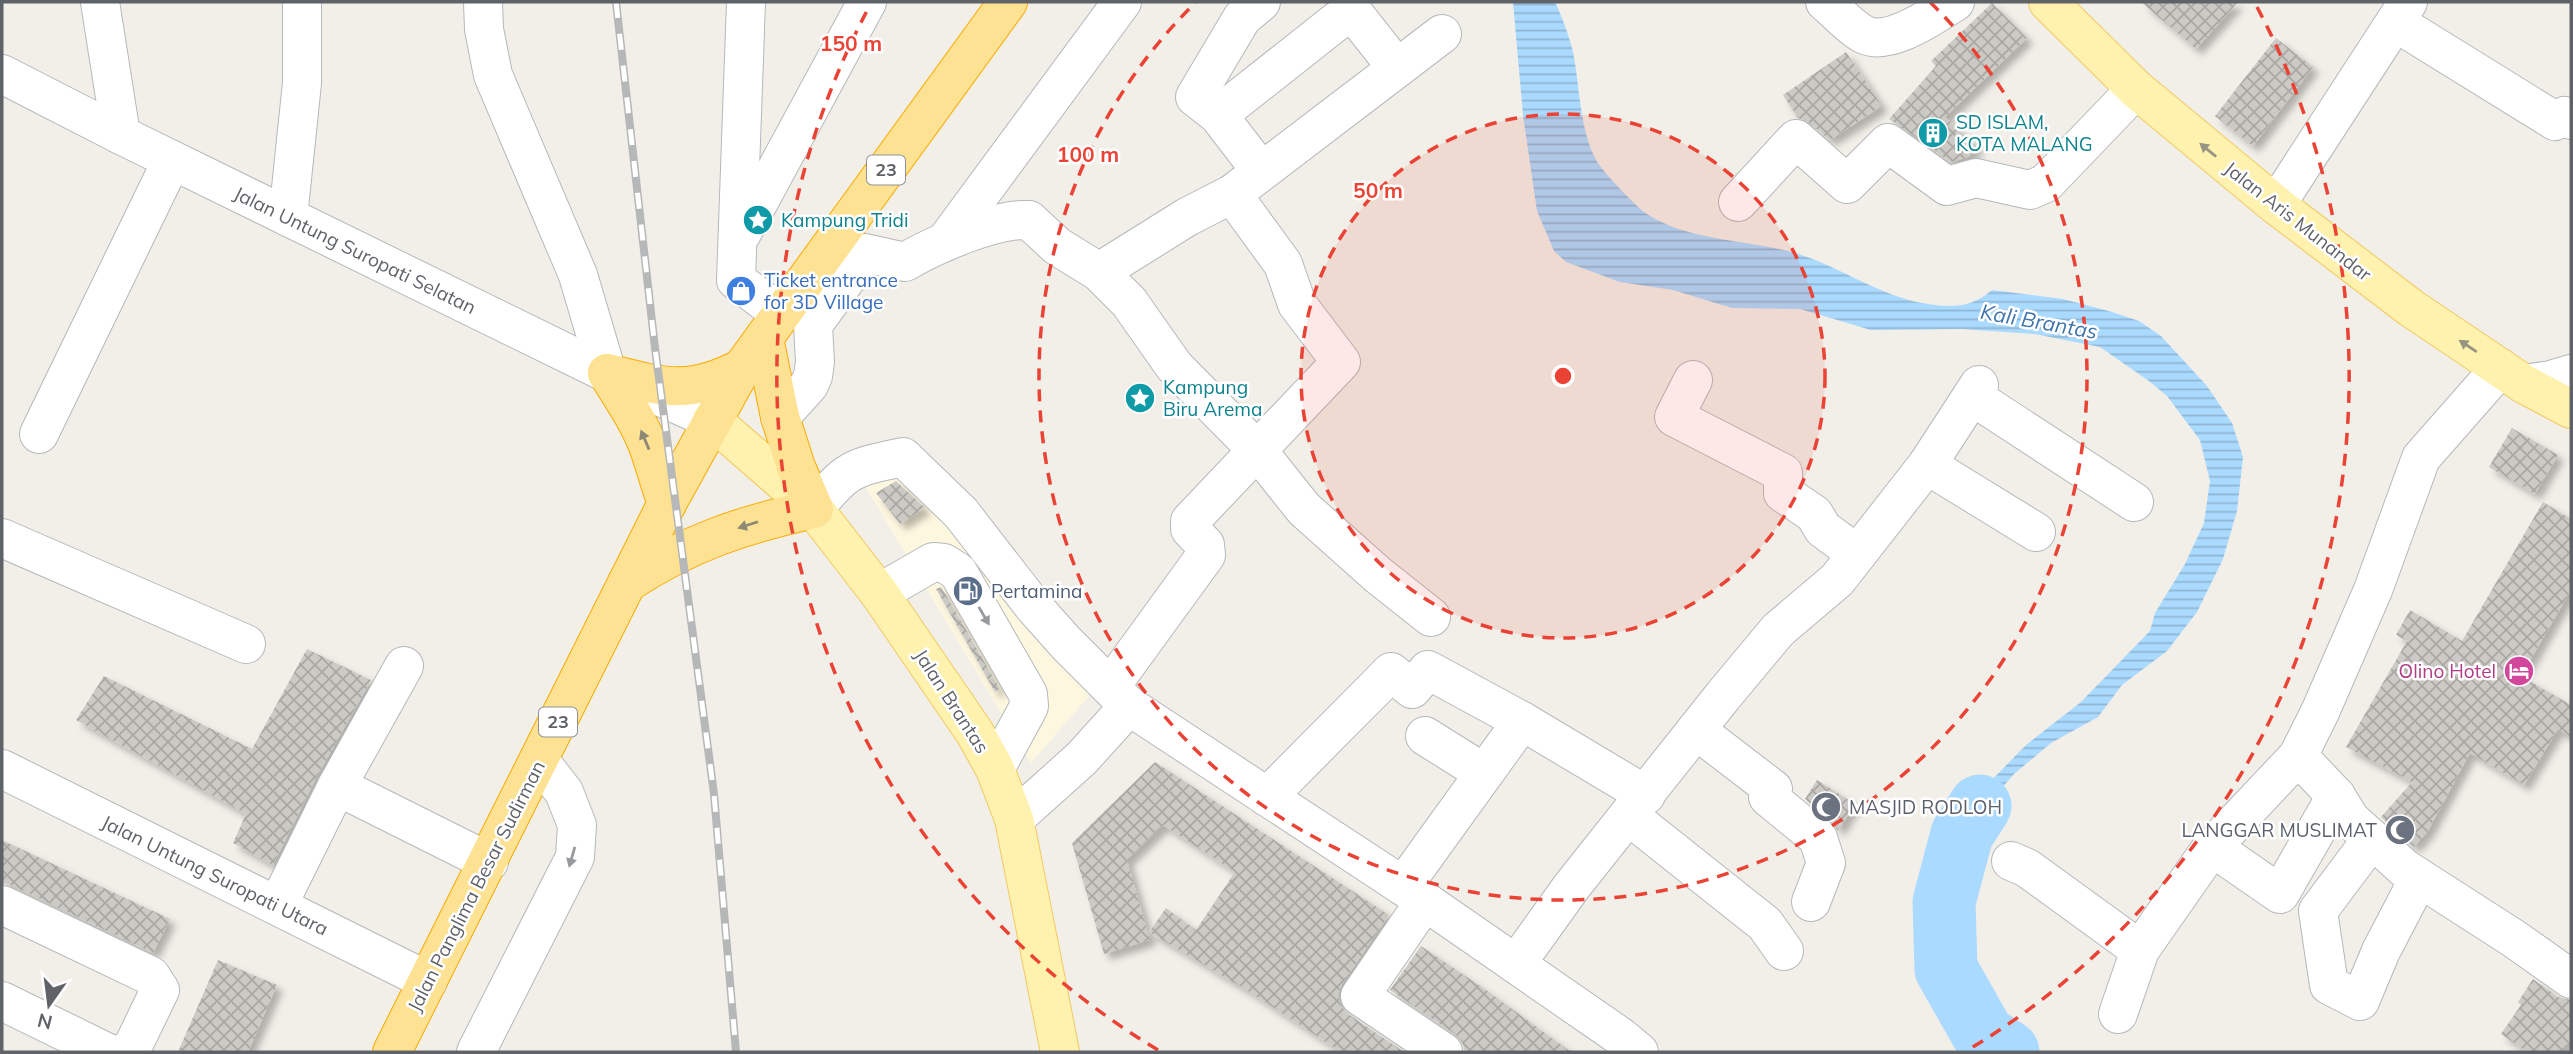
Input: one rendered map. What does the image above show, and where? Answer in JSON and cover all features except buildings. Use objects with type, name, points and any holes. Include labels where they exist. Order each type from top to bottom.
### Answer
[{"type":"highway","name":"23","points":[[712,420],[762,340],[1008,2]]},
{"type":"highway","points":[[607,373],[650,384],[691,387],[716,382],[762,340],[780,417],[796,467],[814,509],[725,532],[664,558],[626,583]]},
{"type":"highway","points":[[607,373],[635,417],[667,504]]},
{"type":"highway","name":"Jalan Panglima Besar Sudirman","points":[[392,1052],[626,583],[712,420]]},
{"type":"main road","name":"Jalan Aris Munandar","points":[[2057,5],[2136,89],[2276,205],[2411,308],[2512,376],[2571,409]]},
{"type":"main road","name":"Jalan Brantas","points":[[712,420],[814,509],[879,593],[975,733],[995,769],[1014,819],[1060,1052]]},
{"type":"street","points":[[100,2],[121,135]]},
{"type":"street","points":[[288,217],[302,83],[302,2]]},
{"type":"street","points":[[483,2],[484,29],[493,75],[578,275],[607,373]]},
{"type":"street","points":[[746,2],[736,280],[762,340]]},
{"type":"street","points":[[737,241],[867,2]]},
{"type":"street","points":[[945,242],[1122,2]]},
{"type":"street","points":[[1014,819],[1082,758],[1206,555],[1205,545],[1190,529],[1190,521],[1340,362],[1297,304],[1283,264],[1218,115],[1195,97],[1242,18],[1261,2]]},
{"type":"street","points":[[1825,2],[1864,35],[1875,38],[1888,37],[1916,26],[1955,2]]},
{"type":"street","points":[[1218,115],[1329,11],[1352,11],[1396,68]]},
{"type":"street","points":[[2276,205],[2402,12],[2555,121],[2564,116],[2571,120]]},
{"type":"street","points":[[1099,272],[1247,182],[1442,34]]},
{"type":"street","name":"Jalan Untung Suropati Selatan","points":[[2,74],[607,373],[712,420]]},
{"type":"street","points":[[1738,202],[1796,139],[1847,184],[1888,143],[1947,186],[1976,178],[2030,190],[2046,183],[2136,89]]},
{"type":"street","points":[[39,434],[172,160]]},
{"type":"street","points":[[780,417],[813,376],[813,324],[865,253],[905,262],[931,247],[1007,221],[1030,220],[1057,246],[1099,272],[1129,302],[1174,366],[1257,450],[1304,509],[1378,575],[1431,617]]},
{"type":"street","points":[[2118,1014],[2140,950],[2213,847],[2298,756],[2373,590],[2421,458],[2512,376],[2551,380],[2571,374]]},
{"type":"street","points":[[1693,380],[1674,417],[1783,473],[1783,494],[1814,514],[1823,528],[1857,554]]},
{"type":"street","points":[[1516,964],[1572,886],[1778,630],[1837,580],[1927,466],[1976,390],[2134,502]]},
{"type":"street","points":[[814,509],[840,477],[858,467],[903,457],[961,513],[1034,607],[1120,696],[1414,894],[1639,1052]]},
{"type":"street","points":[[1927,466],[2036,532]]},
{"type":"street","points":[[2,538],[246,644]]},
{"type":"street","points":[[879,593],[933,562],[944,563],[958,572],[1028,694],[1029,705],[995,769]]},
{"type":"street","points":[[284,892],[337,786],[404,666]]},
{"type":"street","points":[[1267,797],[1391,672],[1412,689],[1428,670],[1522,721],[1637,805],[1765,924],[1784,951]]},
{"type":"street","points":[[1443,1052],[1360,996],[1414,894],[1484,773],[1522,721]]},
{"type":"street","points":[[1696,730],[1773,789],[1768,797],[1818,838],[1826,863],[1811,902]]},
{"type":"street","points":[[1425,736],[1484,773]]},
{"type":"street","points":[[2298,756],[2336,796],[2350,819],[2404,868],[2571,979]]},
{"type":"street","points":[[476,1052],[575,857],[578,825],[564,792],[540,760]]},
{"type":"street","name":"Jalan Untung Suropati Utara","points":[[2,769],[284,892],[428,981]]},
{"type":"street","points":[[337,786],[489,862]]},
{"type":"street","points":[[2213,847],[2280,894],[2336,796]]},
{"type":"street","points":[[2372,839],[2319,911],[2329,985],[2360,1001],[2381,951],[2419,878]]},
{"type":"street","points":[[2011,861],[2027,868],[2140,950]]},
{"type":"street","points":[[2,905],[151,976],[159,990],[123,1052],[2,1001]]},
{"type":"shaded area","name":"Pertamina","points":[[902,474],[1091,686],[1088,697],[1031,763],[862,481]]},
{"type":"water","points":[[1513,2],[1555,2],[1573,52],[1583,120],[1590,147],[1605,172],[1627,197],[1647,214],[1685,231],[1810,258],[1883,291],[1913,301],[1962,305],[1978,300],[1992,290],[2063,299],[2139,321],[2161,336],[2207,386],[2232,423],[2243,457],[2237,511],[2223,559],[2197,612],[2167,651],[2122,685],[2098,717],[2051,743],[2014,774],[1987,805],[1973,847],[1965,888],[1932,884],[1945,829],[1961,805],[1988,784],[2026,745],[2081,702],[2150,631],[2155,613],[2185,564],[2204,523],[2210,481],[2200,440],[2167,396],[2100,347],[2035,334],[1962,329],[1871,330],[1800,309],[1732,308],[1673,290],[1620,282],[1566,262],[1554,251],[1537,211],[1523,115]]},
{"type":"waterway","name":"Kali Brantas","points":[[1980,806],[1962,834],[1944,902],[1946,969],[1984,1036],[2008,1052]]},
{"type":"railway","points":[[616,2],[655,348],[714,794],[736,1052]]},
{"type":"place","name":"SD ISLAM, KOTA MALANG","points":[[1933,133]]},
{"type":"place","name":"Kampung Tridi","points":[[758,220]]},
{"type":"place","name":"Ticket entrance for 3D Village","points":[[741,291]]},
{"type":"place","name":"Kampung Biru Arema","points":[[1140,398]]},
{"type":"place","name":"Pertamina","points":[[968,591]]},
{"type":"place","name":"Olino Hotel","points":[[2519,671]]},
{"type":"place","name":"MASJID RODLOH","points":[[1826,807]]},
{"type":"place","name":"LANGGAR MUSLIMAT","points":[[2400,830]]}]
